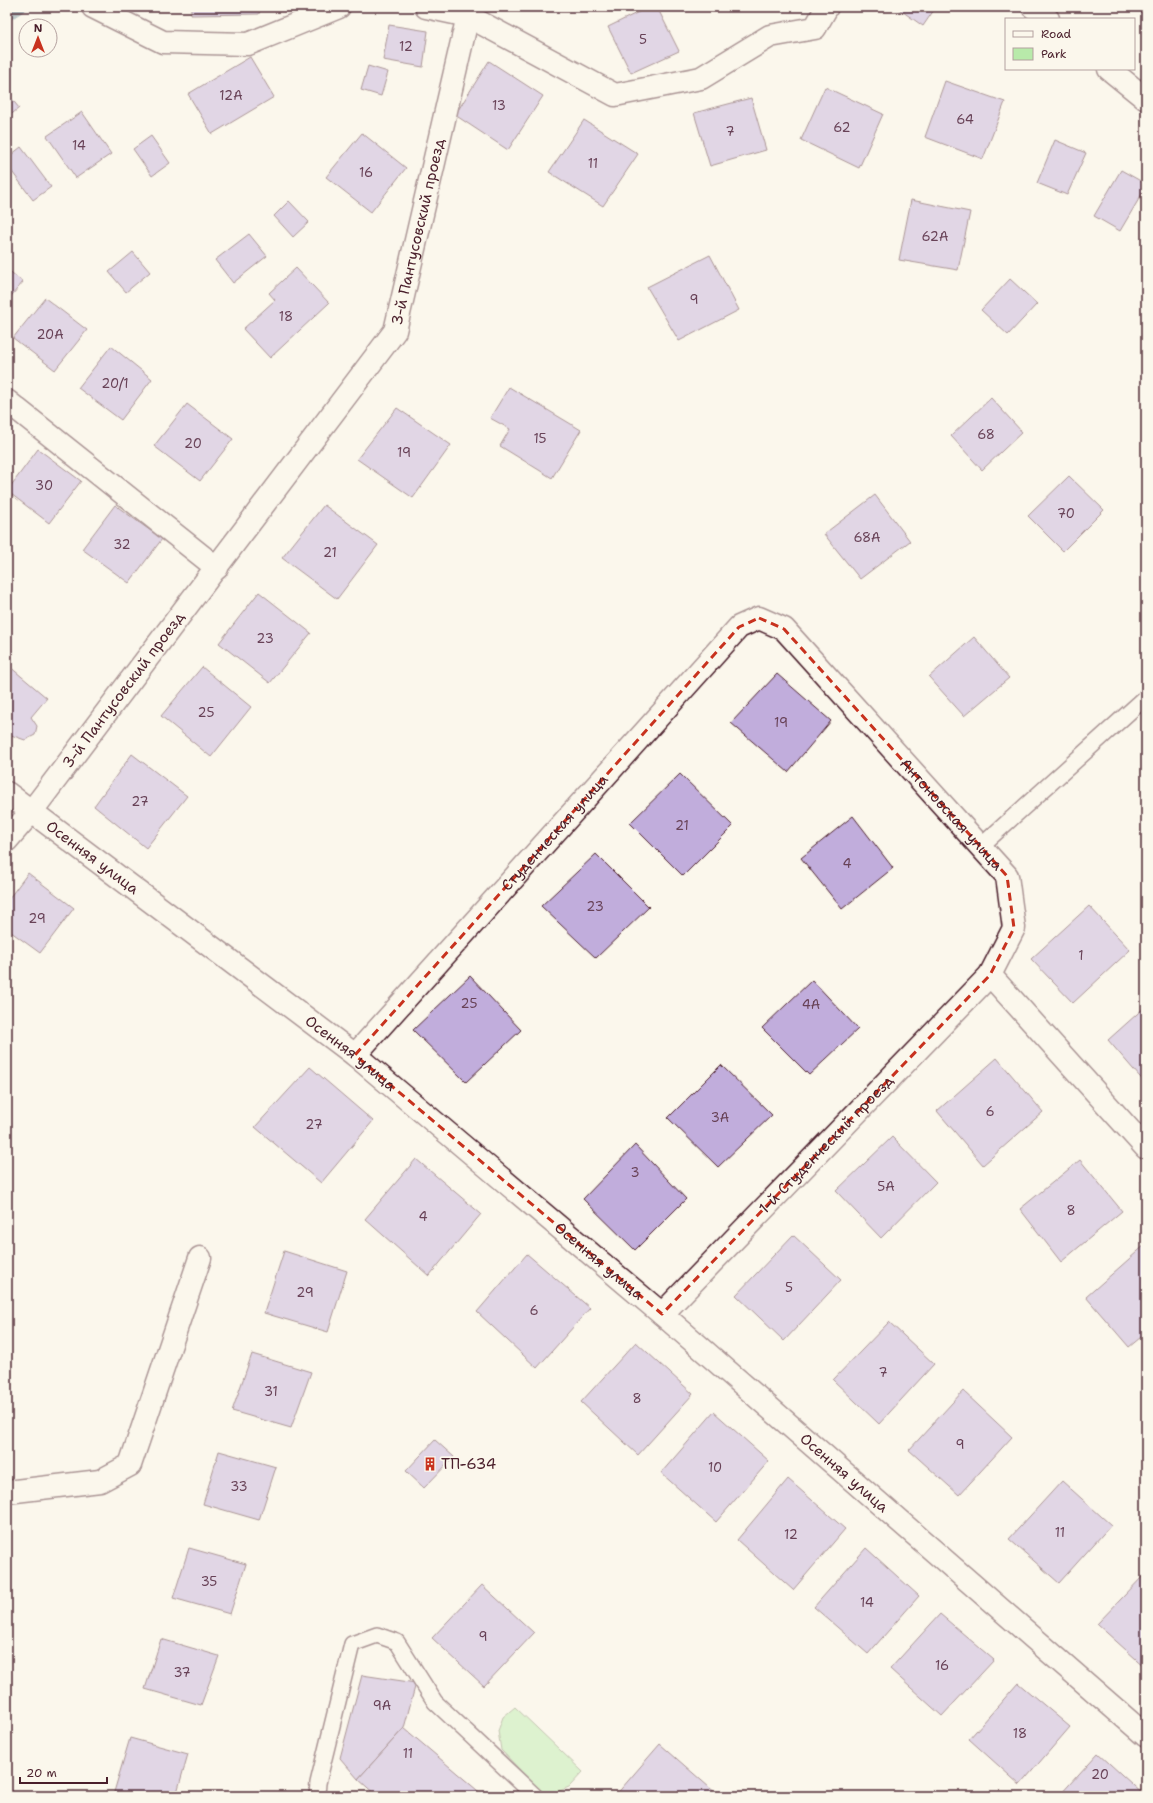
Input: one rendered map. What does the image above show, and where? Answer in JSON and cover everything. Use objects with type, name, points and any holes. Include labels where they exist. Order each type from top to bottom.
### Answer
[{"type":"street","points":[[93,7],[163,42],[248,44],[339,7]]},
{"type":"street","points":[[426,7],[469,12],[615,95],[701,78],[770,36],[815,28],[827,7]]},
{"type":"street","points":[[1033,7],[1047,18]]},
{"type":"street","name":"3-й Пантусовский проезд","points":[[7,840],[31,812],[217,568],[395,331],[469,12]]},
{"type":"street","points":[[1110,70],[1146,99]]},
{"type":"street","points":[[7,401],[217,568]]},
{"type":"street","name":"Антоновская улица","points":[[759,618],[784,629],[1007,876],[1014,928],[990,975]]},
{"type":"street","name":"Студенческая улица","points":[[356,1054],[739,627],[759,618]]},
{"type":"street","points":[[7,793],[31,812]]},
{"type":"street","name":"Осенняя улица","points":[[31,812],[356,1054],[662,1314],[1146,1736]]},
{"type":"street","points":[[990,975],[1146,1148]]},
{"type":"street","name":"1-й Студенческий проезд","points":[[662,1314],[990,975]]},
{"type":"street","points":[[7,1492],[100,1481],[130,1465],[200,1258]]},
{"type":"lane","points":[[981,846],[1146,696]]},
{"type":"lane","points":[[317,1796],[318,1783],[352,1644],[377,1635],[397,1642],[435,1702],[535,1796]]},
{"type":"highlighted area","points":[[759,618],[784,629],[1007,876],[1014,928],[990,975],[662,1314],[355,1055],[739,627]]},
{"type":"green space","points":[[515,1707],[583,1772],[569,1787],[555,1793],[540,1791],[501,1750],[498,1731],[503,1717]]},
{"type":"building","points":[[191,7],[260,7],[259,14],[191,15]]},
{"type":"building","points":[[649,7],[657,7],[679,51],[631,73],[608,27]]},
{"type":"building","points":[[896,7],[936,7],[923,26]]},
{"type":"building","points":[[389,25],[428,31],[423,67],[383,60]]},
{"type":"building","points":[[250,57],[274,97],[212,134],[188,94]]},
{"type":"building","points":[[489,61],[543,96],[508,150],[455,115]]},
{"type":"building","points":[[368,66],[388,72],[381,96],[361,90]]},
{"type":"building","points":[[945,81],[1005,102],[983,159],[925,137]]},
{"type":"building","points":[[825,87],[883,114],[859,168],[801,140]]},
{"type":"building","points":[[7,93],[19,108],[7,118]]},
{"type":"building","points":[[751,98],[766,150],[710,166],[694,113]]},
{"type":"building","points":[[82,112],[111,154],[76,178],[47,136]]},
{"type":"building","points":[[584,120],[638,154],[603,206],[549,172]]},
{"type":"building","points":[[362,133],[406,168],[371,212],[326,177]]},
{"type":"building","points":[[151,136],[170,163],[152,176],[133,149]]},
{"type":"building","points":[[1055,140],[1086,153],[1067,195],[1037,183]]},
{"type":"building","points":[[21,147],[51,187],[33,200],[7,165],[7,158]]},
{"type":"building","points":[[1121,170],[1146,184],[1146,187],[1120,231],[1094,216]]},
{"type":"building","points":[[911,200],[970,212],[958,270],[899,260]]},
{"type":"building","points":[[289,201],[309,222],[293,237],[274,216]]},
{"type":"building","points":[[249,234],[267,256],[233,283],[215,260]]},
{"type":"building","points":[[133,252],[150,272],[126,292],[109,272]]},
{"type":"building","points":[[710,255],[739,310],[679,341],[647,287]]},
{"type":"building","points":[[296,268],[329,303],[270,358],[243,329],[275,300],[269,293]]},
{"type":"building","points":[[7,269],[23,282],[7,301]]},
{"type":"building","points":[[1010,279],[1037,304],[1008,335],[981,310]]},
{"type":"building","points":[[45,298],[87,330],[55,370],[13,338]]},
{"type":"building","points":[[111,346],[152,379],[121,420],[78,388]]},
{"type":"building","points":[[509,387],[581,430],[552,478],[500,446],[510,429],[490,418]]},
{"type":"building","points":[[991,398],[1022,432],[982,470],[951,436]]},
{"type":"building","points":[[187,404],[233,439],[200,481],[154,446]]},
{"type":"building","points":[[397,408],[451,445],[413,498],[357,459]]},
{"type":"building","points":[[38,449],[81,481],[49,523],[7,491]]},
{"type":"building","points":[[1069,476],[1104,510],[1063,551],[1028,516]]},
{"type":"building","points":[[875,495],[910,541],[860,579],[824,534]]},
{"type":"building","points":[[115,505],[162,539],[129,583],[82,549]]},
{"type":"building","points":[[324,505],[378,545],[337,599],[282,558]]},
{"type":"building","points":[[259,592],[311,633],[270,683],[219,643]]},
{"type":"building","points":[[974,637],[1009,678],[964,716],[929,677]]},
{"type":"building","points":[[9,666],[47,698],[31,717],[37,726],[35,735],[25,740],[11,735],[7,740],[7,668]]},
{"type":"building","points":[[202,667],[251,707],[211,757],[161,716]]},
{"type":"building","points":[[777,674],[831,721],[788,772],[731,723]]},
{"type":"building","points":[[132,754],[187,796],[146,848],[94,806]]},
{"type":"building","points":[[680,774],[733,826],[683,876],[630,823]]},
{"type":"building","points":[[853,816],[893,868],[842,909],[801,858]]},
{"type":"building","points":[[596,854],[649,907],[596,958],[541,906]]},
{"type":"building","points":[[28,873],[74,908],[40,953],[7,929],[7,901]]},
{"type":"building","points":[[1089,906],[1130,950],[1073,1003],[1031,959]]},
{"type":"building","points":[[470,976],[521,1030],[466,1082],[413,1030]]},
{"type":"building","points":[[812,980],[858,1029],[809,1075],[762,1028]]},
{"type":"building","points":[[1146,1006],[1146,1084],[1108,1040]]},
{"type":"building","points":[[997,1058],[1043,1112],[983,1165],[937,1111]]},
{"type":"building","points":[[721,1065],[772,1115],[718,1167],[668,1118]]},
{"type":"building","points":[[310,1067],[373,1121],[321,1183],[255,1127]]},
{"type":"building","points":[[892,1137],[936,1182],[881,1238],[836,1191]]},
{"type":"building","points":[[635,1145],[686,1199],[635,1250],[583,1199]]},
{"type":"building","points":[[416,1159],[481,1214],[429,1276],[365,1219]]},
{"type":"building","points":[[1080,1160],[1122,1211],[1061,1262],[1020,1209]]},
{"type":"building","points":[[793,1235],[841,1280],[784,1341],[736,1295]]},
{"type":"building","points":[[1146,1244],[1146,1333],[1129,1347],[1086,1297]]},
{"type":"building","points":[[284,1251],[347,1271],[328,1332],[264,1313]]},
{"type":"building","points":[[527,1254],[590,1308],[537,1368],[477,1312]]},
{"type":"building","points":[[889,1322],[934,1364],[879,1424],[833,1380]]},
{"type":"building","points":[[636,1342],[693,1394],[638,1455],[581,1402]]},
{"type":"building","points":[[252,1354],[311,1372],[291,1428],[232,1411]]},
{"type":"building","points":[[963,1391],[1012,1437],[959,1495],[909,1450]]},
{"type":"building","points":[[714,1412],[769,1461],[716,1522],[661,1473]]},
{"type":"building","name":"ТП-634","points":[[435,1440],[454,1457],[424,1488],[406,1471]]},
{"type":"building","points":[[219,1451],[276,1467],[259,1520],[203,1504]]},
{"type":"building","points":[[788,1479],[845,1529],[793,1590],[737,1540]]},
{"type":"building","points":[[1062,1481],[1111,1525],[1059,1583],[1009,1539]]},
{"type":"building","points":[[189,1548],[246,1564],[230,1614],[173,1598]]},
{"type":"building","points":[[866,1548],[919,1596],[868,1654],[814,1607]]},
{"type":"building","points":[[1146,1573],[1146,1668],[1097,1624]]},
{"type":"building","points":[[482,1585],[534,1633],[484,1686],[432,1638]]},
{"type":"building","points":[[940,1614],[994,1660],[942,1716],[890,1669]]},
{"type":"building","points":[[161,1639],[219,1656],[201,1705],[145,1689]]},
{"type":"building","points":[[362,1675],[416,1683],[404,1728],[358,1779],[340,1758]]},
{"type":"building","points":[[1018,1683],[1070,1727],[1020,1785],[969,1739]]},
{"type":"building","points":[[404,1728],[484,1796],[377,1796],[358,1779]]},
{"type":"building","points":[[130,1738],[188,1754],[176,1796],[129,1796],[114,1792]]},
{"type":"building","points":[[660,1744],[718,1795],[615,1796]]},
{"type":"building","points":[[1098,1753],[1145,1796],[1059,1796]]},
{"type":"waterway","points":[[7,17],[22,7]]},
{"type":"place","name":"ТП-634","points":[[430,1464]]}]
